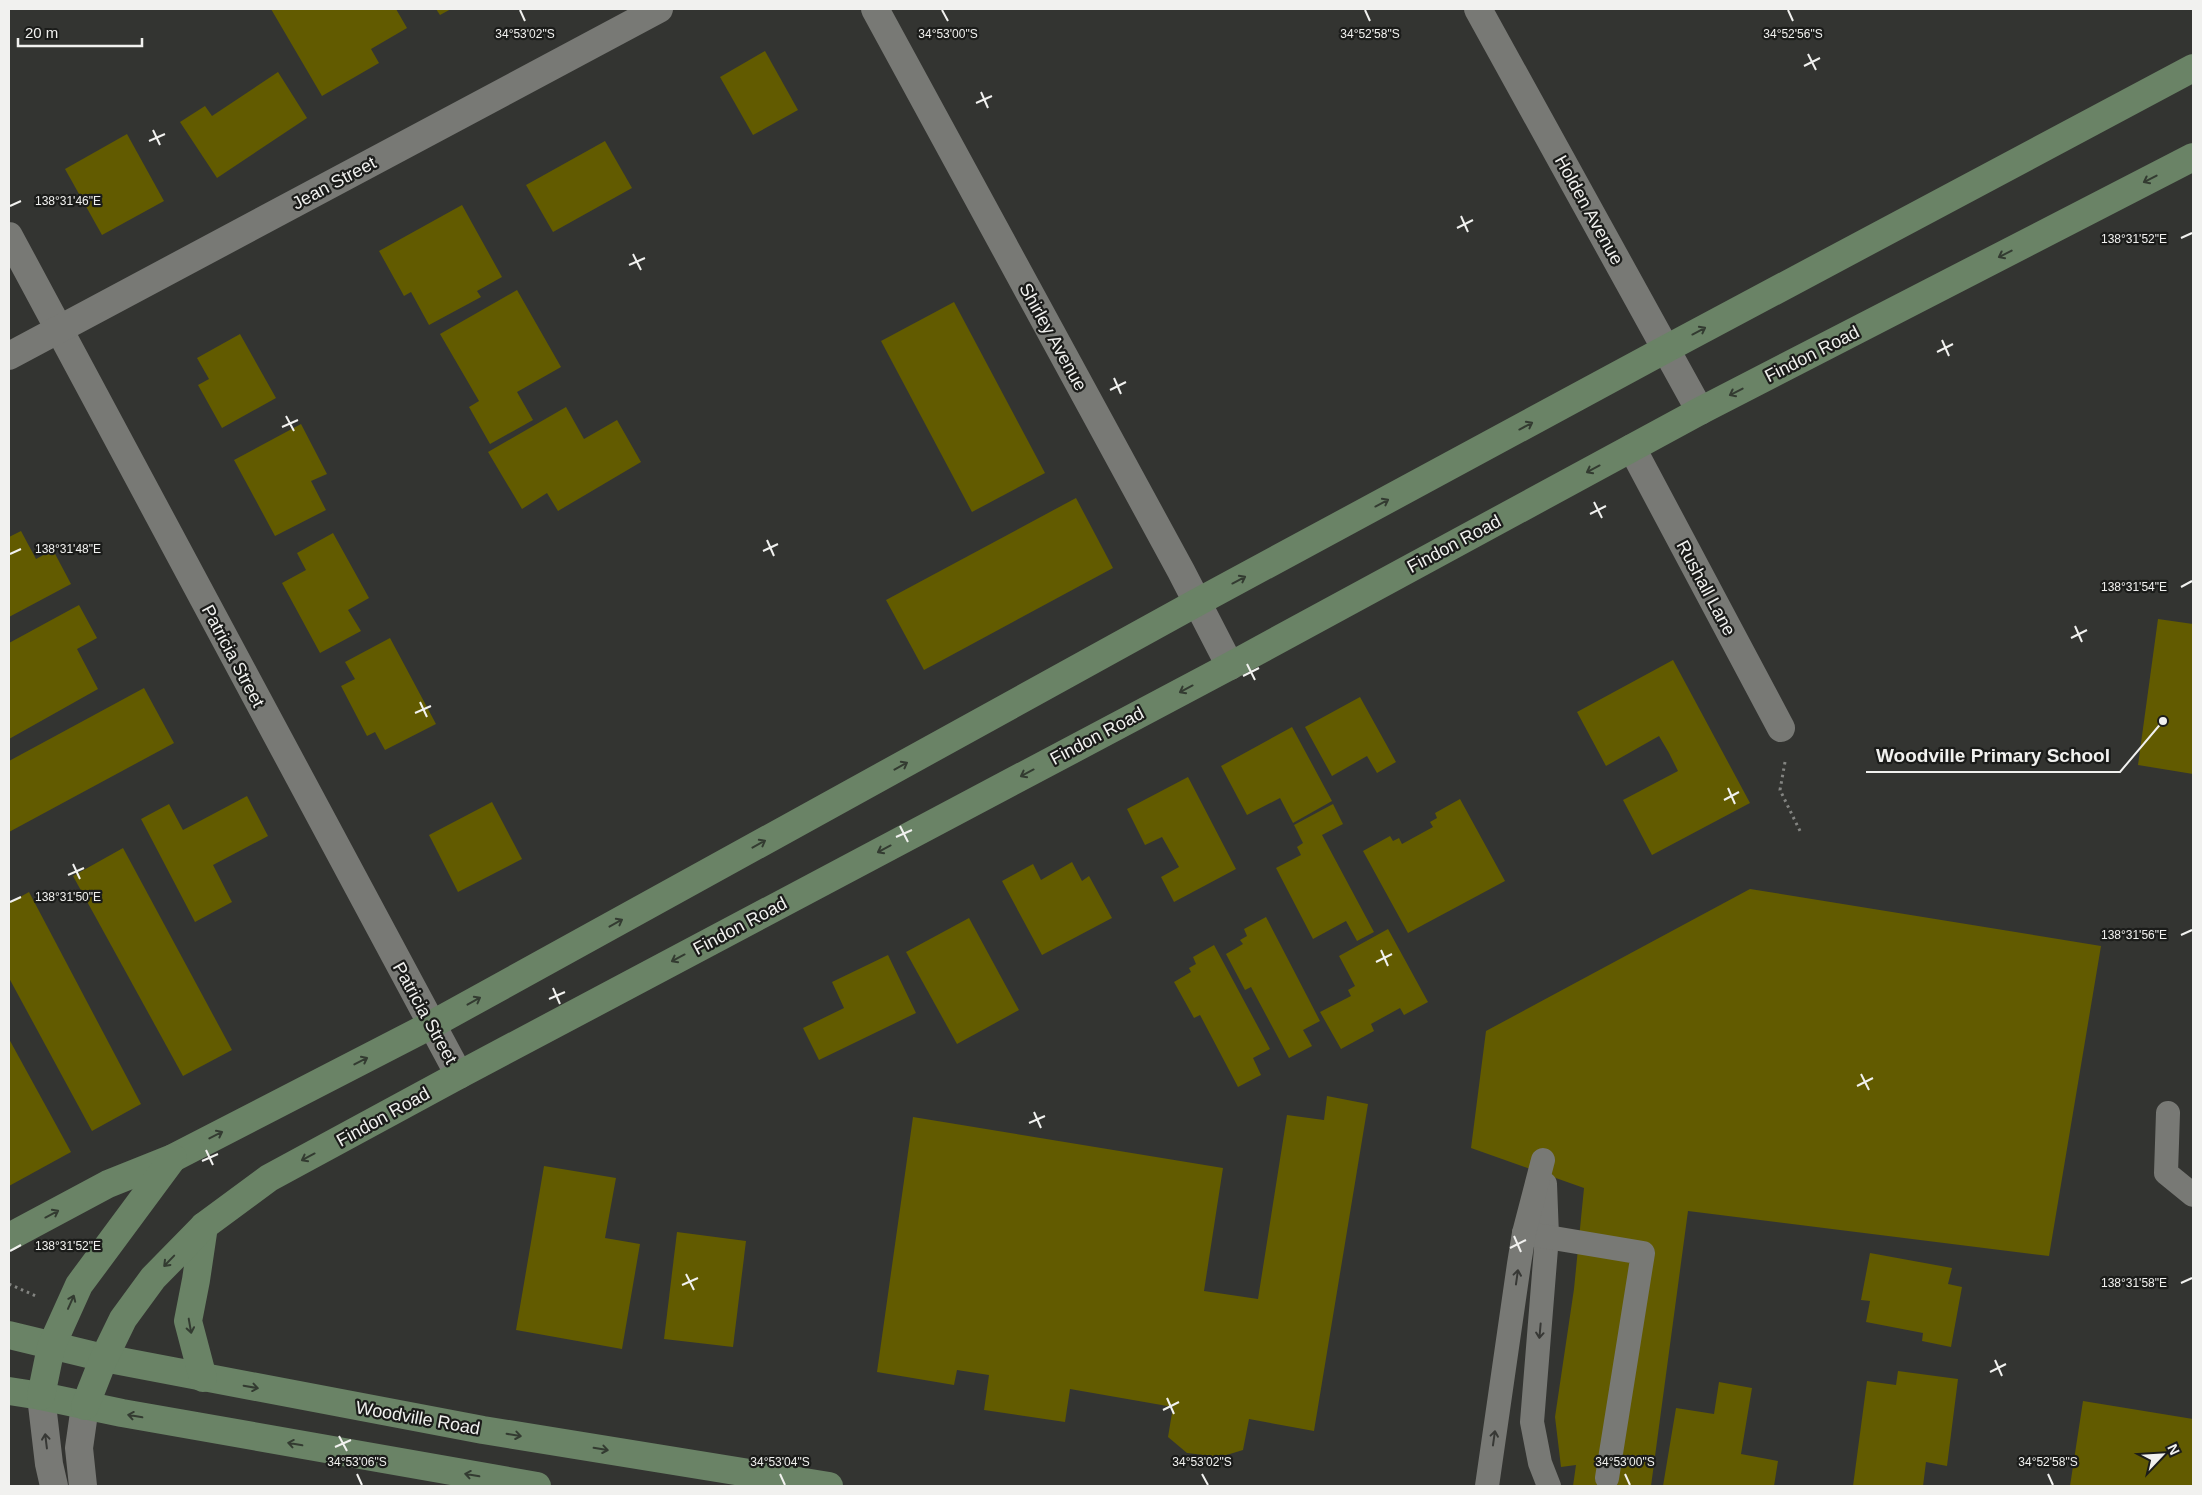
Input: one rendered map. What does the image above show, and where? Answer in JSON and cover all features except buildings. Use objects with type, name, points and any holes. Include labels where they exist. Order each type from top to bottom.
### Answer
[{"type":"main road","points":[[9,1237],[108,1184],[173,1158],[431,1024],[1196,603],[1666,349],[2193,68]]},
{"type":"main road","name":"Findon Road","points":[[84,1406],[104,1358],[133,1304],[152,1278],[204,1226],[269,1178],[459,1075],[1230,666],[1700,411],[2193,157]]},
{"type":"main road","points":[[41,1396],[51,1347],[79,1285],[173,1158]]},
{"type":"main road","points":[[203,1378],[188,1321],[204,1226]]},
{"type":"main road","name":"Woodville Road","points":[[9,1335],[51,1347],[203,1378],[483,1430],[830,1486]]},
{"type":"main road","points":[[9,1391],[537,1486]]},
{"type":"street","name":"Jean Street","points":[[9,356],[659,9]]},
{"type":"street","name":"Shirley Avenue","points":[[875,9],[1230,666]]},
{"type":"street","name":"Holden Avenue","points":[[1478,9],[1700,411]]},
{"type":"street","name":"Patricia Street","points":[[9,236],[459,1075]]},
{"type":"street","name":"Rushall Lane","points":[[1632,448],[1781,728]]},
{"type":"street","points":[[41,1396],[49,1464],[54,1486]]},
{"type":"street","points":[[83,1486],[79,1448],[84,1406]]},
{"type":"lane","points":[[2168,1113],[2166,1173],[2193,1195]]},
{"type":"lane","points":[[1536,1235],[1643,1252],[1607,1478]]},
{"type":"lane","points":[[1487,1486],[1536,1235]]},
{"type":"lane","points":[[1536,1235],[1532,1422],[1540,1463],[1549,1486]]},
{"type":"path","points":[[1781,728],[1788,747],[1780,790],[1800,831]]},
{"type":"path","points":[[9,1284],[39,1297]]},
{"type":"place","name":"Woodville Primary School","points":[[2163,721]]}]
